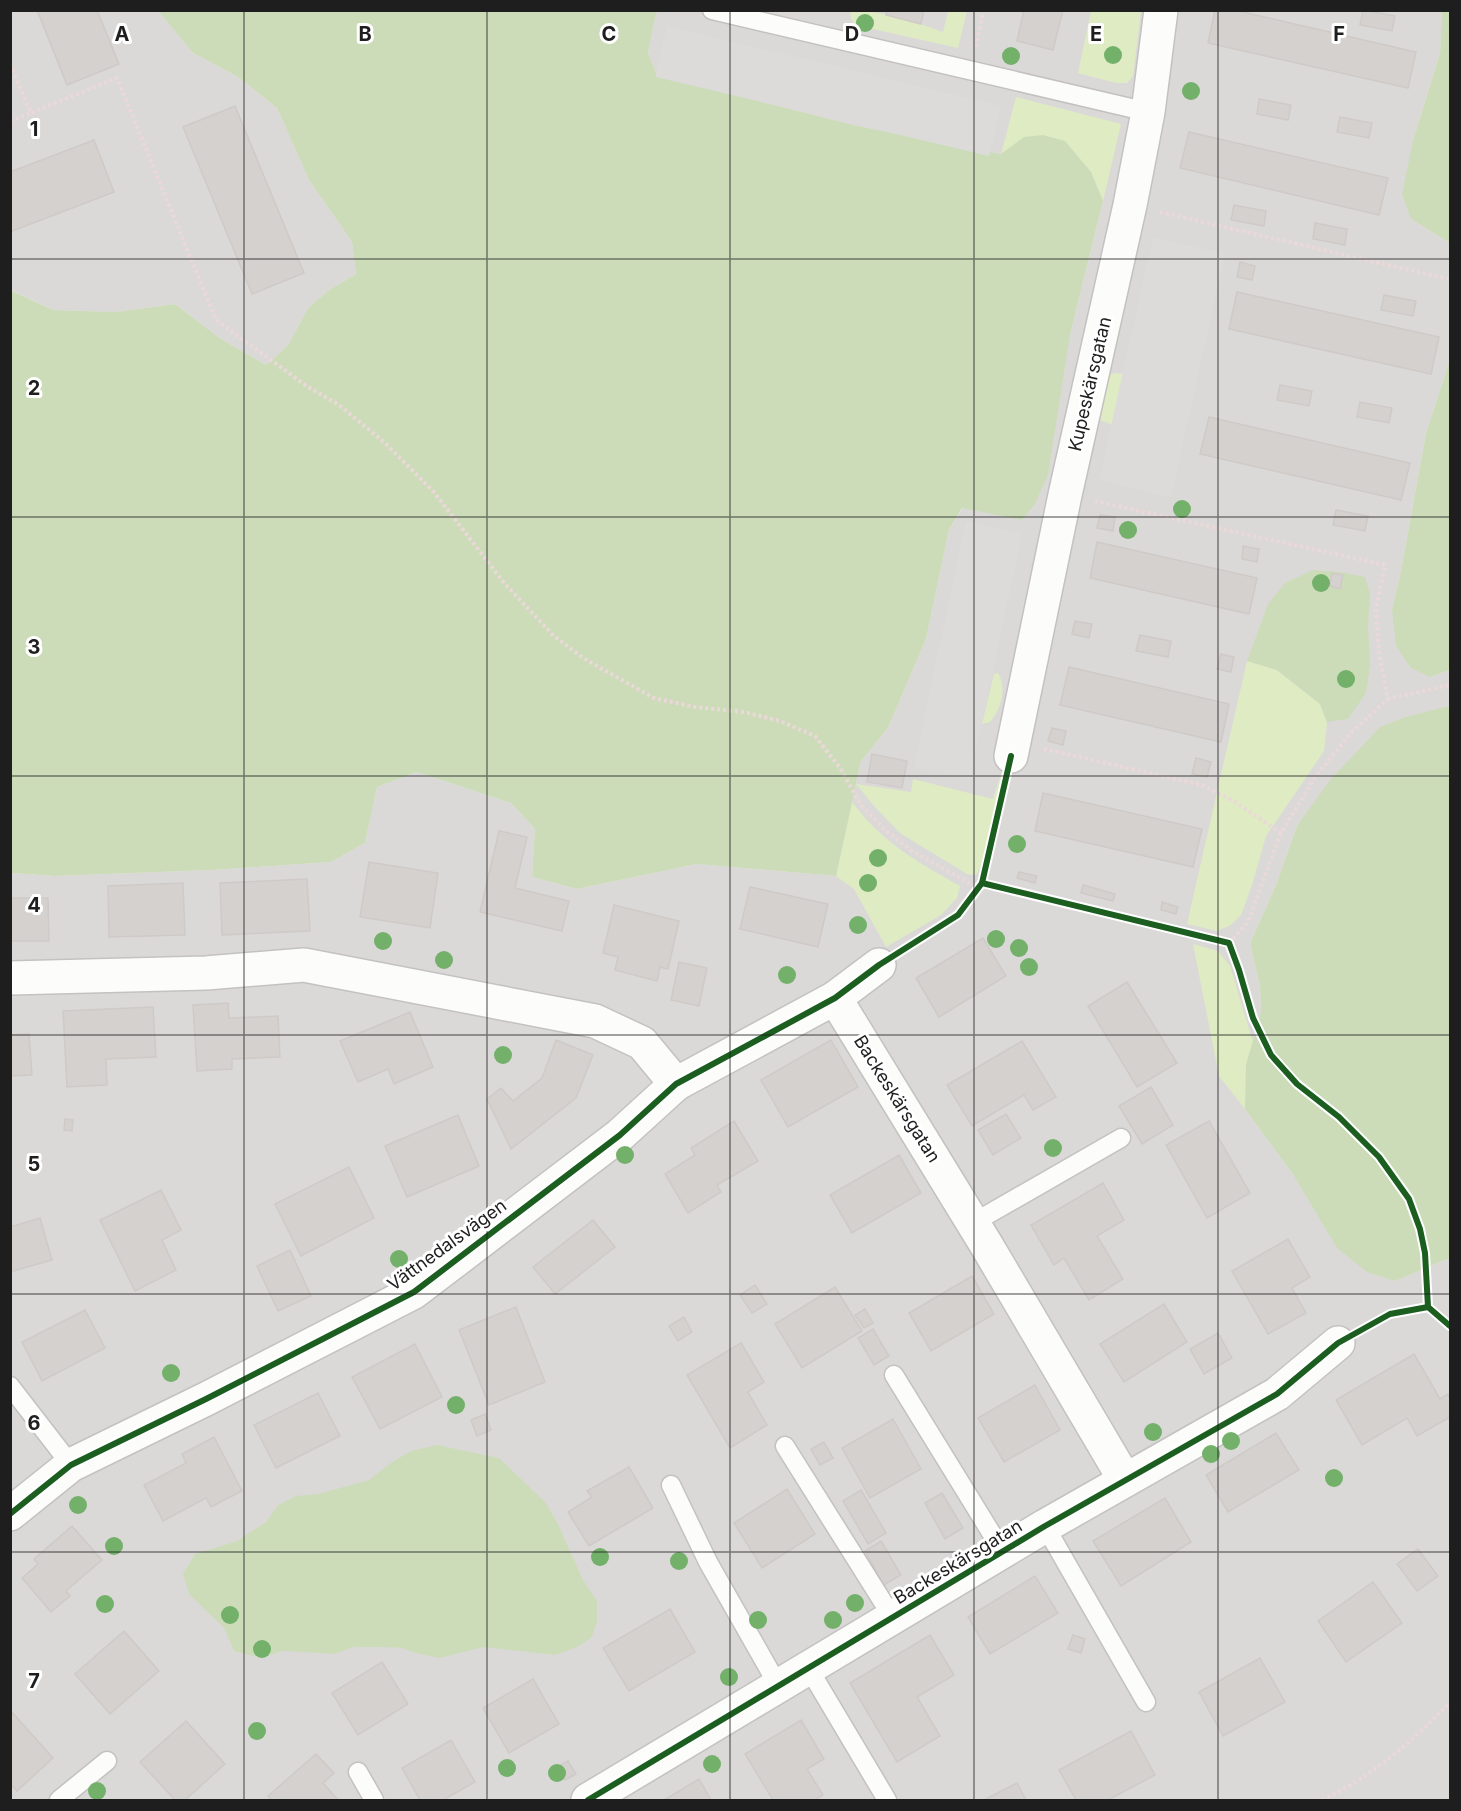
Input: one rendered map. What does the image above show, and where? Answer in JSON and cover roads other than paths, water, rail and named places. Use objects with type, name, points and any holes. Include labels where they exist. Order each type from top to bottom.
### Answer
[{"type":"street","name":"Kupeskärsgatan","points":[[1013,749],[1065,495],[1130,205],[1148,112],[1161,10]]},
{"type":"street","points":[[10,978],[206,973],[304,965],[595,1021],[642,1043],[676,1084]]},
{"type":"street","name":"Vättnedalsvägen","points":[[10,1514],[71,1465],[206,1399],[414,1292],[620,1135],[676,1084],[835,998],[879,965]]},
{"type":"street","name":"Backeskärsgatan","points":[[835,998],[973,1223],[1125,1480]]},
{"type":"street","name":"Backeskärsgatan","points":[[588,1800],[1045,1526],[1277,1394],[1338,1343]]},
{"type":"lane","points":[[712,10],[1148,112]]},
{"type":"lane","points":[[973,1223],[1122,1138]]},
{"type":"lane","points":[[894,1375],[1003,1552]]},
{"type":"lane","points":[[10,1386],[71,1465]]},
{"type":"lane","points":[[785,1446],[892,1618]]},
{"type":"lane","points":[[671,1485],[708,1562],[779,1687]]},
{"type":"lane","points":[[1045,1526],[1146,1702]]},
{"type":"lane","points":[[809,1669],[887,1800]]},
{"type":"lane","points":[[59,1800],[107,1761]]},
{"type":"lane","points":[[358,1772],[374,1800]]}]
